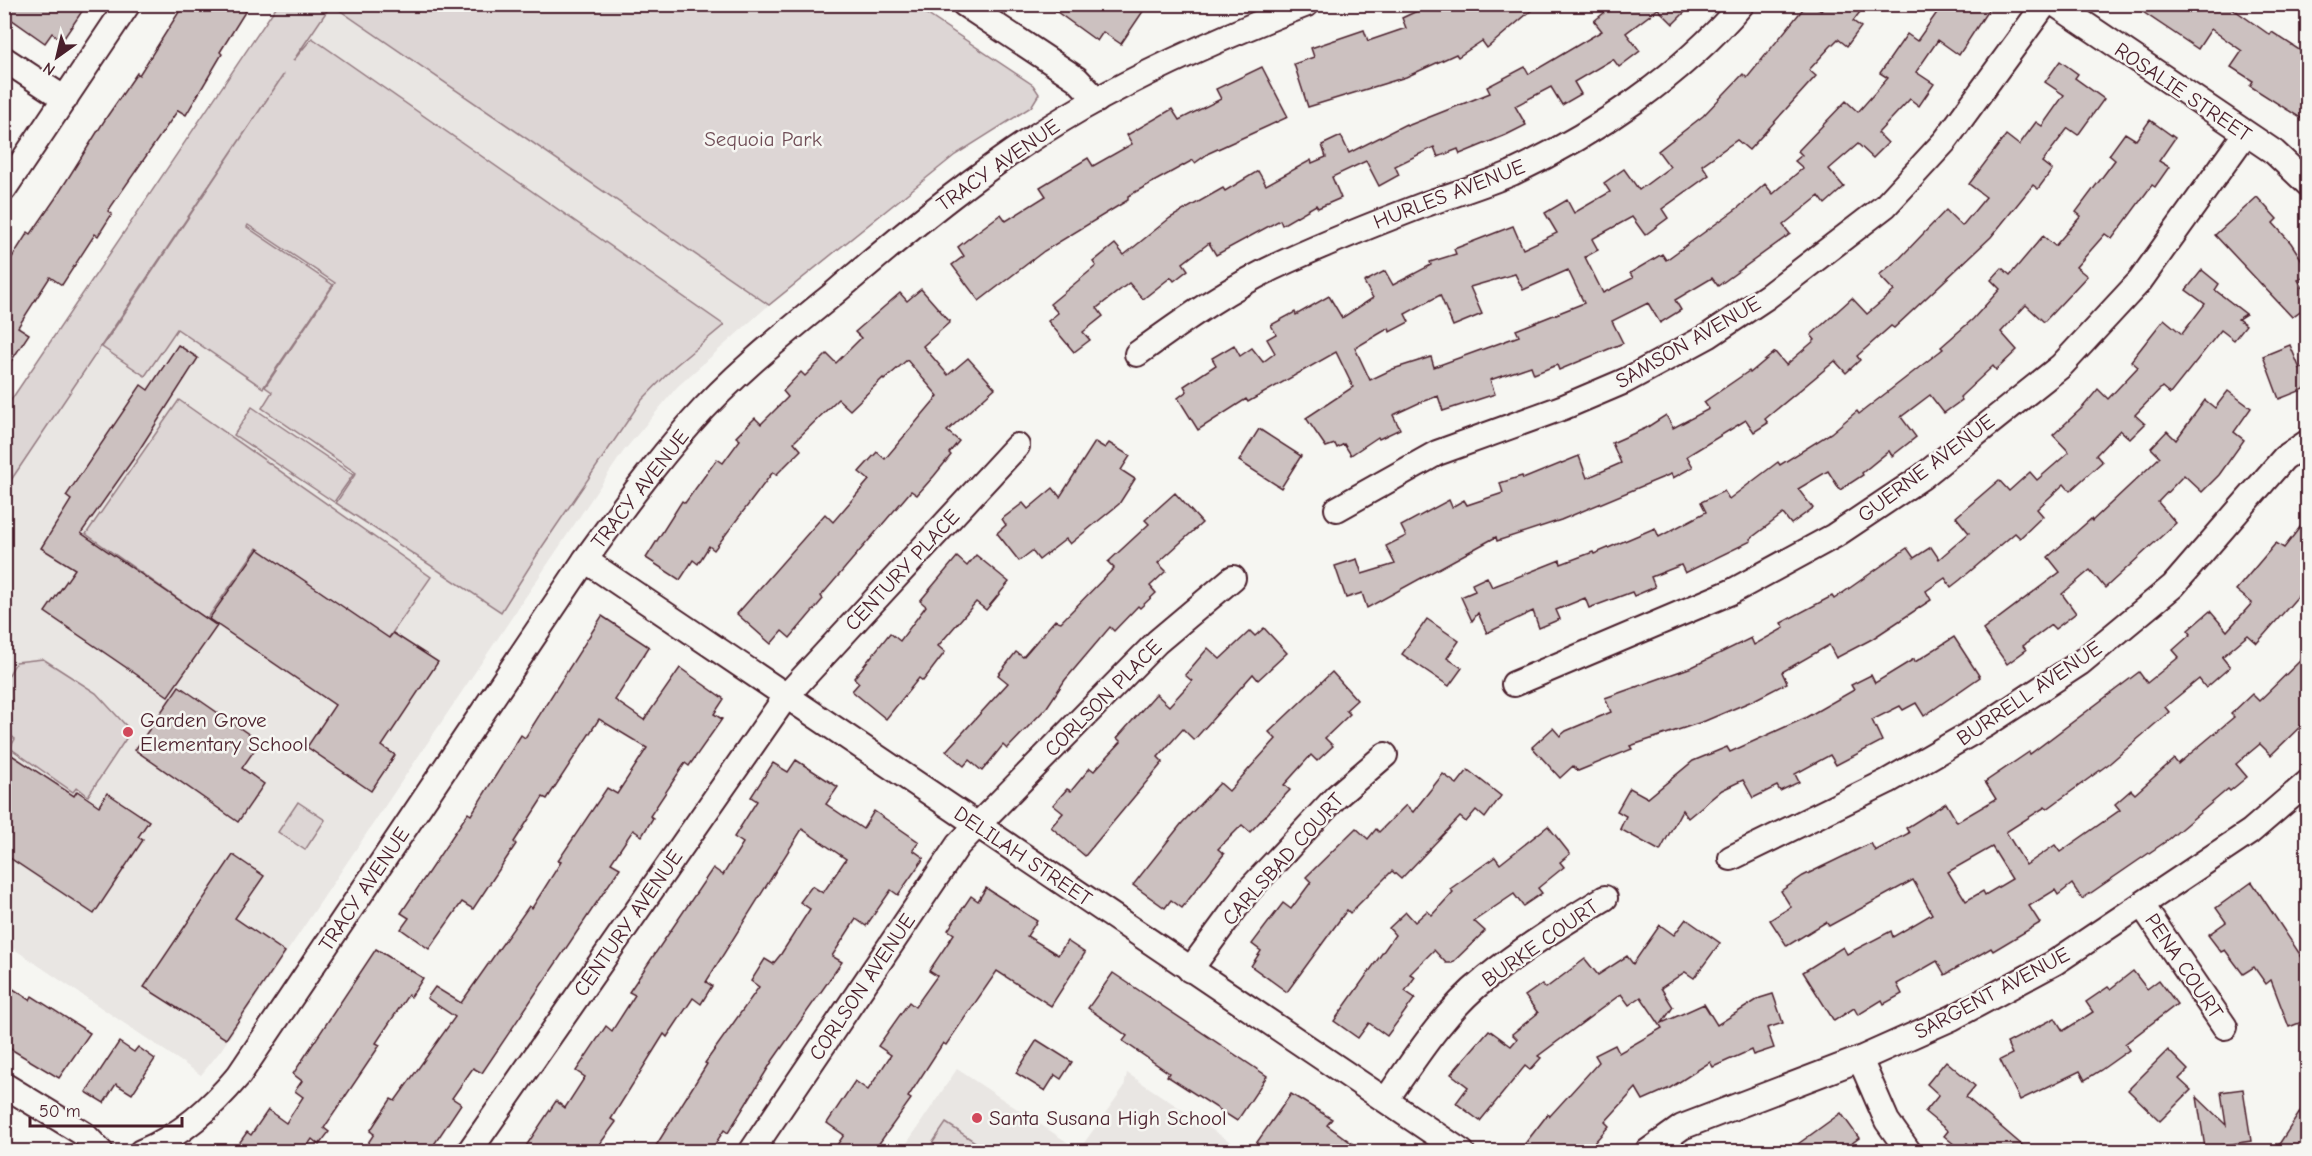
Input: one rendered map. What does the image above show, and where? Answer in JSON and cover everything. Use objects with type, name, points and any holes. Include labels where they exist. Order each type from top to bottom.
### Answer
[{"type":"street","points":[[4,189],[128,4]]},
{"type":"street","points":[[964,4],[999,14],[1077,79],[1097,100]]},
{"type":"street","name":"TRACY AVENUE","points":[[141,1152],[178,1133],[211,1107],[239,1075],[585,560],[645,476],[692,422],[746,367],[939,206],[992,167],[1097,100],[1250,26],[1307,4]]},
{"type":"street","name":"HURLES AVENUE","points":[[1137,354],[1203,305],[1284,262],[1365,227],[1509,174],[1560,148],[1610,118],[1674,70],[1742,4]]},
{"type":"street","name":"SAMSON AVENUE","points":[[1337,509],[1437,453],[1564,407],[1625,381],[1708,336],[1768,296],[1885,206],[1946,141],[2045,4]]},
{"type":"street","name":"ROSALIE STREET","points":[[2055,4],[2274,152],[2307,184]]},
{"type":"street","points":[[4,59],[65,99]]},
{"type":"street","name":"GUERNE AVENUE","points":[[1514,684],[1731,592],[1834,536],[1922,477],[2061,366],[2140,281],[2245,134]]},
{"type":"street","name":"BURRELL AVENUE","points":[[1731,858],[1888,781],[1987,724],[2080,663],[2173,586],[2284,458],[2307,442]]},
{"type":"street","name":"CENTURY PLACE","points":[[787,694],[1017,446]]},
{"type":"street","name":"DELILAH STREET","points":[[585,560],[787,694],[1190,970],[1462,1152]]},
{"type":"street","name":"CORLSON PLACE","points":[[978,825],[1157,642],[1233,578]]},
{"type":"street","name":"CENTURY AVENUE","points":[[469,1152],[787,694]]},
{"type":"street","name":"CARLSBAD COURT","points":[[1190,970],[1248,891],[1336,797],[1384,756]]},
{"type":"street","name":"SARGENT AVENUE","points":[[1647,1152],[1682,1127],[1860,1059],[1952,1018],[2034,974],[2250,832],[2307,782]]},
{"type":"street","name":"CORLSON AVENUE","points":[[751,1152],[958,845],[978,825]]},
{"type":"street","name":"BURKE COURT","points":[[1386,1100],[1436,1029],[1483,980],[1559,926],[1605,898]]},
{"type":"street","name":"PENA COURT","points":[[2142,905],[2225,1027]]},
{"type":"street","points":[[1860,1059],[1887,1121],[1909,1152]]},
{"type":"street","points":[[4,1085],[84,1134],[101,1152]]},
{"type":"shaded area","points":[[331,5],[769,305],[677,387],[623,452],[221,1050],[201,1075],[5,943],[4,489]]},
{"type":"shaded area","name":"Santa Susana High School","points":[[957,1069],[1079,1150],[1124,1087],[1127,1073],[1244,1151],[901,1152]]},
{"type":"green space","points":[[278,4],[331,5],[293,61],[312,38],[724,325],[675,366],[641,401],[501,612],[336,503],[356,473],[262,408],[272,392],[265,387],[335,283],[248,225],[247,227],[333,285],[263,388],[177,329],[145,376],[102,347],[284,74],[5,489],[5,409]]},
{"type":"green space","name":"Sequoia Park","points":[[332,5],[913,5],[1033,85],[1039,94],[1031,107],[955,155],[769,305]]},
{"type":"green space","points":[[179,400],[431,577],[388,639],[257,548],[207,619],[86,534]]},
{"type":"green space","points":[[252,407],[353,475],[334,502],[234,435]]},
{"type":"green space","points":[[43,659],[96,693],[131,731],[88,796],[77,787],[73,792],[10,748],[15,739],[5,731],[5,682],[16,662]]},
{"type":"green space","points":[[298,802],[325,820],[305,850],[278,832]]},
{"type":"green space","points":[[946,1123],[989,1151],[927,1151]]},
{"type":"building","points":[[4,4],[87,4],[62,41],[52,33],[45,43],[4,14]]},
{"type":"building","points":[[184,4],[250,4],[220,52],[222,54],[186,115],[178,110],[108,211],[112,214],[98,236],[95,234],[62,285],[50,277],[18,327],[29,334],[4,372],[4,270],[28,232],[31,234],[55,199],[137,73],[139,75]]},
{"type":"building","points":[[1046,4],[1148,4],[1121,44],[1103,32],[1097,41]]},
{"type":"building","points":[[1432,4],[1539,4],[1487,48],[1482,41],[1458,57],[1456,54],[1406,77],[1308,107],[1294,64],[1314,57],[1311,48],[1364,30],[1368,41],[1406,28],[1402,18]]},
{"type":"building","points":[[1615,4],[1693,4],[1673,24],[1658,9],[1626,33],[1640,51],[1619,67],[1613,59],[1574,82],[1581,94],[1562,105],[1551,87],[1515,106],[1526,125],[1506,135],[1460,154],[1458,149],[1438,157],[1434,147],[1395,166],[1399,175],[1379,186],[1366,161],[1332,177],[1341,198],[1318,208],[1316,205],[1282,225],[1280,220],[1216,255],[1209,243],[1183,263],[1188,270],[1174,281],[1171,277],[1143,299],[1129,283],[1097,308],[1103,316],[1083,332],[1090,340],[1074,352],[1048,321],[1058,313],[1050,304],[1096,266],[1093,262],[1115,244],[1124,255],[1170,218],[1223,188],[1225,191],[1258,171],[1266,185],[1311,160],[1312,163],[1326,157],[1322,145],[1341,136],[1349,153],[1406,124],[1407,126],[1490,93],[1487,87],[1525,67],[1529,74],[1602,31],[1594,21]]},
{"type":"building","points":[[1807,4],[1812,4],[1821,11],[1826,4],[1866,4],[1853,21],[1861,27],[1847,46],[1838,39],[1830,47],[1809,70],[1816,76],[1749,150],[1737,140],[1702,165],[1709,175],[1662,209],[1668,218],[1645,235],[1632,217],[1592,239],[1598,250],[1585,257],[1603,293],[1633,278],[1630,273],[1662,254],[1666,260],[1739,207],[1765,184],[1773,194],[1803,168],[1795,161],[1802,155],[1798,151],[1846,101],[1858,112],[1888,78],[1880,73],[1907,34],[1917,41],[1943,4],[1992,4],[1959,55],[1938,40],[1916,72],[1934,84],[1919,106],[1910,99],[1878,133],[1888,143],[1873,158],[1858,144],[1829,169],[1844,187],[1825,204],[1819,196],[1783,225],[1790,234],[1718,286],[1712,278],[1675,300],[1681,310],[1660,323],[1648,303],[1612,321],[1623,343],[1559,370],[1557,365],[1534,374],[1531,366],[1490,380],[1495,394],[1443,411],[1438,396],[1421,402],[1393,415],[1400,429],[1379,439],[1378,437],[1351,455],[1344,444],[1337,448],[1335,444],[1326,447],[1306,418],[1353,387],[1336,352],[1248,402],[1246,399],[1198,430],[1178,398],[1187,391],[1184,386],[1216,365],[1212,358],[1234,345],[1240,356],[1252,348],[1263,362],[1275,353],[1267,339],[1276,334],[1271,325],[1295,312],[1296,315],[1329,296],[1342,318],[1373,298],[1364,282],[1385,271],[1393,285],[1431,265],[1430,262],[1456,254],[1454,249],[1513,226],[1523,249],[1557,233],[1545,213],[1567,200],[1574,213],[1610,192],[1604,183],[1624,169],[1639,190],[1670,167],[1658,151],[1703,116],[1743,74],[1747,78]],"holes":[[[1568,270],[1584,303],[1516,330],[1519,336],[1434,367],[1431,357],[1393,369],[1370,380],[1355,348],[1389,328],[1390,332],[1409,322],[1405,314],[1440,295],[1453,326],[1482,314],[1470,287],[1515,274],[1523,290]]]},
{"type":"building","points":[[2131,4],[2226,4],[2270,35],[2272,32],[2307,55],[2307,111],[2302,119],[2250,86],[2253,81],[2231,67],[2242,51],[2211,29],[2198,49]]},
{"type":"building","points":[[2060,61],[2078,74],[2075,78],[2104,99],[2078,135],[2068,128],[2042,162],[2052,170],[2038,189],[2033,185],[1991,237],[1894,328],[1891,326],[1857,356],[1860,360],[1846,373],[1835,361],[1765,419],[1768,423],[1754,432],[1746,420],[1687,456],[1693,467],[1673,478],[1671,474],[1561,520],[1497,541],[1496,537],[1367,608],[1362,593],[1346,598],[1335,566],[1357,559],[1362,574],[1395,564],[1386,546],[1406,536],[1401,526],[1449,500],[1452,507],[1464,500],[1467,505],[1503,493],[1500,483],[1522,476],[1523,479],[1579,456],[1587,478],[1621,463],[1612,443],[1646,428],[1666,415],[1673,428],[1709,409],[1704,402],[1749,371],[1750,373],[1775,352],[1786,365],[1815,340],[1811,335],[1852,298],[1867,314],[1894,291],[1879,275],[1900,258],[1946,210],[1962,226],[1986,197],[1969,184],[2006,135],[2019,145],[2036,122],[2042,126],[2064,95],[2045,82]]},
{"type":"building","points":[[1262,67],[1288,117],[1209,153],[1195,163],[1193,160],[1128,196],[1128,200],[1044,251],[979,301],[952,265],[964,256],[958,247],[1001,214],[1006,221],[1046,196],[1040,187],[1088,158],[1093,166],[1132,144],[1127,135],[1172,109],[1179,120],[1221,99],[1216,89]]},
{"type":"building","points":[[2150,120],[2175,138],[2159,161],[2169,167],[2155,187],[2152,185],[2112,239],[2105,234],[2076,267],[2087,276],[2044,322],[2026,305],[2001,332],[2017,350],[1996,370],[1993,366],[1960,397],[1962,400],[1944,413],[1930,395],[1901,417],[1916,437],[1892,456],[1889,451],[1862,473],[1863,475],[1840,490],[1828,471],[1798,489],[1813,508],[1791,524],[1783,514],[1750,539],[1751,541],[1685,573],[1681,565],[1651,577],[1655,587],[1634,596],[1632,592],[1589,608],[1585,598],[1556,610],[1560,619],[1539,628],[1533,611],[1487,633],[1478,613],[1472,621],[1461,597],[1475,591],[1472,584],[1487,577],[1492,587],[1560,560],[1561,564],[1593,552],[1594,554],[1655,528],[1659,537],[1706,512],[1701,502],[1724,491],[1729,499],[1778,462],[1780,465],[1831,433],[1857,411],[1859,414],[1943,349],[1941,347],[1973,319],[2000,289],[1991,280],[2002,268],[2010,275],[2043,236],[2055,246],[2081,216],[2076,212],[2115,160],[2109,155],[2125,133],[2136,140]]},
{"type":"building","points":[[2257,197],[2277,219],[2273,223],[2291,243],[2307,268],[2307,274],[2298,280],[2307,294],[2307,306],[2292,317],[2215,235]]},
{"type":"building","points":[[2202,270],[2219,284],[2215,290],[2246,314],[2238,319],[2246,325],[2234,340],[2221,330],[2170,394],[2162,387],[2135,415],[2145,424],[2130,439],[2120,430],[2096,455],[2102,462],[2070,491],[2064,484],[2037,509],[2043,516],[2020,538],[2015,533],[1951,587],[1945,578],[1926,591],[1931,600],[1872,639],[1836,658],[1829,645],[1782,672],[1787,683],[1752,701],[1705,721],[1630,746],[1632,749],[1578,771],[1573,766],[1560,778],[1532,747],[1553,728],[1560,736],[1566,731],[1611,712],[1605,698],[1692,667],[1751,638],[1754,645],[1784,628],[1781,623],[1832,596],[1834,599],[1907,548],[1914,558],[1931,547],[1939,559],[1969,533],[1956,517],[1999,480],[2009,491],[2030,472],[2037,480],[2069,452],[2053,435],[2082,408],[2098,389],[2108,399],[2138,367],[2131,361],[2164,319],[2182,334],[2205,304],[2186,290]]},
{"type":"building","points":[[921,289],[950,322],[923,346],[948,375],[968,358],[995,388],[947,431],[959,441],[934,476],[917,495],[911,491],[821,596],[823,599],[790,638],[782,631],[771,644],[737,614],[825,514],[833,522],[869,480],[859,472],[877,452],[885,459],[938,396],[907,360],[884,380],[883,378],[850,410],[838,399],[794,442],[801,450],[776,475],[773,472],[714,550],[709,546],[698,564],[693,560],[680,580],[646,558],[682,501],[685,503],[717,459],[723,463],[740,440],[736,437],[755,418],[761,424],[788,397],[783,391],[801,372],[805,376],[827,354],[836,363],[861,338],[855,332],[900,293],[907,301]]},
{"type":"building","points":[[178,345],[198,358],[134,458],[81,533],[217,626],[168,696],[45,612],[75,569],[41,548],[71,500],[66,496],[141,385],[148,390]]},
{"type":"building","points":[[2290,345],[2300,369],[2307,366],[2307,388],[2279,399],[2263,356]]},
{"type":"building","points":[[2228,391],[2251,408],[2234,432],[2244,440],[2219,475],[2202,492],[2184,475],[2158,502],[2176,523],[2105,588],[2090,570],[2062,594],[2076,613],[2055,629],[2051,625],[2023,646],[2026,650],[2007,664],[1983,630],[2060,572],[2048,557],[2091,519],[2092,521],[2160,457],[2151,448],[2167,431],[2176,440],[2205,400],[2215,408]]},
{"type":"building","points":[[1259,429],[1301,456],[1281,488],[1239,461]]},
{"type":"building","points":[[1095,442],[1105,448],[1109,443],[1130,456],[1121,470],[1135,479],[1119,504],[1070,544],[1066,539],[1039,560],[1032,551],[1019,561],[997,533],[1006,525],[1002,519],[1023,503],[1028,509],[1053,488],[1060,497]]},
{"type":"building","points":[[1175,493],[1202,523],[1158,563],[1166,571],[1150,586],[1156,593],[1140,608],[1138,606],[1114,631],[1110,627],[1065,680],[1047,707],[1007,749],[1003,745],[982,771],[969,760],[964,766],[946,751],[1008,683],[998,675],[1016,652],[1023,657],[1055,620],[1061,622],[1114,568],[1108,562],[1149,524],[1145,520]]},
{"type":"building","points":[[2307,518],[2307,586],[2257,643],[2248,635],[2222,657],[2230,667],[2206,688],[2199,679],[2165,707],[2169,712],[2110,763],[2047,809],[2045,807],[2006,832],[2026,865],[2055,845],[2060,852],[2120,810],[2115,804],[2131,790],[2135,794],[2174,759],[2178,764],[2234,717],[2231,714],[2252,694],[2259,701],[2307,654],[2307,720],[2271,755],[2260,744],[2236,764],[2247,777],[2230,791],[2228,789],[2168,840],[2082,899],[2072,884],[2058,895],[2055,890],[2029,906],[2040,923],[1993,951],[1991,948],[1945,975],[1937,961],[1897,984],[1902,994],[1884,1004],[1882,1000],[1858,1015],[1854,1008],[1834,1021],[1803,972],[1843,947],[1847,954],[1891,931],[1893,937],[1932,914],[1913,880],[1829,926],[1826,922],[1787,946],[1770,920],[1791,907],[1781,891],[1803,876],[1871,843],[1875,851],[1909,833],[1906,828],[1946,803],[1957,822],[1996,799],[1985,782],[2029,752],[2030,754],[2139,672],[2147,683],[2179,657],[2173,650],[2191,634],[2188,630],[2210,611],[2227,631],[2252,603],[2236,590],[2276,543],[2284,548]],"holes":[[[1992,847],[2012,879],[1985,895],[1983,891],[1966,901],[1948,872]]]},
{"type":"building","points":[[258,549],[389,638],[393,633],[438,662],[382,746],[395,755],[371,791],[307,747],[335,705],[209,619]]},
{"type":"building","points":[[976,555],[1009,582],[986,610],[976,602],[938,646],[945,652],[923,681],[919,678],[886,719],[852,691],[859,683],[854,678],[890,633],[900,641],[926,606],[920,601],[957,557],[967,566]]},
{"type":"building","points":[[602,616],[649,647],[615,700],[644,720],[680,668],[724,699],[714,714],[722,719],[689,766],[685,763],[650,816],[653,818],[642,836],[633,830],[611,863],[620,868],[482,1073],[473,1068],[452,1098],[461,1104],[429,1152],[362,1152],[374,1134],[370,1131],[391,1099],[395,1101],[455,1017],[427,998],[435,987],[461,1003],[529,906],[532,908],[561,862],[558,861],[607,788],[617,794],[647,748],[599,719],[547,799],[543,797],[514,842],[516,844],[473,909],[462,902],[429,949],[401,929],[409,918],[401,913],[468,813],[471,815],[521,735],[525,738]]},
{"type":"building","points":[[1427,619],[1459,641],[1447,658],[1462,668],[1449,686],[1402,654]]},
{"type":"building","points":[[1264,628],[1287,653],[1258,680],[1253,674],[1194,740],[1183,729],[1158,757],[1163,762],[1085,856],[1051,827],[1063,813],[1053,805],[1067,789],[1071,791],[1090,768],[1094,771],[1121,742],[1117,738],[1156,694],[1169,706],[1192,681],[1185,675],[1208,648],[1220,659],[1250,631],[1255,636]]},
{"type":"building","points":[[1954,637],[1980,677],[1924,716],[1916,703],[1903,710],[1900,706],[1872,720],[1882,741],[1836,765],[1830,755],[1795,774],[1799,782],[1780,791],[1777,786],[1753,798],[1743,780],[1722,790],[1688,818],[1682,810],[1660,851],[1620,829],[1626,816],[1617,811],[1630,788],[1648,798],[1693,761],[1727,747],[1730,752],[1805,718],[1854,690],[1851,685],[1871,675],[1875,683],[1914,659],[1915,662]]},
{"type":"building","points":[[1332,672],[1357,700],[1346,710],[1350,714],[1325,738],[1333,746],[1317,761],[1311,755],[1284,785],[1290,790],[1250,832],[1242,825],[1218,849],[1224,854],[1182,908],[1171,900],[1165,908],[1133,885],[1182,823],[1220,783],[1229,791],[1276,739],[1269,732]]},
{"type":"building","points":[[179,686],[260,742],[242,768],[264,784],[238,822],[135,750]]},
{"type":"building","points":[[4,750],[74,796],[77,791],[99,806],[107,793],[149,821],[138,837],[143,840],[94,914],[4,854]]},
{"type":"building","points":[[796,760],[838,787],[826,804],[863,829],[874,811],[919,842],[913,850],[924,858],[898,895],[891,890],[866,926],[856,919],[832,956],[842,962],[773,1060],[728,1133],[724,1130],[710,1152],[652,1152],[707,1064],[705,1063],[759,987],[751,981],[765,959],[773,964],[810,909],[800,902],[812,886],[823,893],[846,859],[802,829],[706,982],[712,986],[701,1004],[693,998],[667,1037],[664,1034],[611,1119],[616,1122],[594,1152],[522,1152],[556,1101],[565,1108],[585,1077],[576,1071],[606,1026],[612,1031],[635,995],[629,992],[713,868],[723,875],[743,843],[734,837],[757,801],[751,797],[773,763],[788,772]]},
{"type":"building","points":[[1468,770],[1501,796],[1485,818],[1476,810],[1466,822],[1460,817],[1401,879],[1392,871],[1350,913],[1347,910],[1287,992],[1251,966],[1261,951],[1252,944],[1283,903],[1291,909],[1311,882],[1306,877],[1356,828],[1368,839],[1376,829],[1379,832],[1406,805],[1413,812],[1443,774],[1457,784]]},
{"type":"building","points":[[1548,826],[1570,854],[1560,862],[1564,867],[1538,888],[1542,893],[1523,906],[1514,894],[1474,921],[1485,931],[1452,963],[1446,963],[1434,950],[1410,974],[1415,977],[1405,991],[1415,998],[1387,1036],[1369,1023],[1358,1038],[1334,1021],[1395,935],[1389,928],[1406,912],[1415,922],[1427,911],[1432,915],[1453,892],[1450,889],[1495,857],[1500,864]]},
{"type":"building","points":[[233,855],[264,876],[235,918],[285,952],[226,1039],[144,987]]},
{"type":"building","points":[[2252,882],[2307,965],[2307,1020],[2289,1027],[2271,980],[2266,984],[2254,967],[2243,974],[2225,950],[2221,952],[2208,935],[2226,922],[2216,908]]},
{"type":"building","points":[[986,888],[1037,921],[1027,936],[1058,955],[1067,941],[1085,953],[1051,1006],[997,971],[946,1045],[943,1043],[908,1097],[911,1099],[873,1152],[832,1152],[844,1135],[827,1123],[855,1081],[868,1090],[891,1055],[878,1046],[909,1002],[915,1007],[937,976],[929,971],[954,934],[948,930],[971,896],[978,901]]},
{"type":"building","points":[[1686,919],[1720,943],[1694,978],[1685,972],[1661,988],[1673,1007],[1662,1023],[1704,1004],[1717,1025],[1760,998],[1773,994],[1783,1023],[1767,1028],[1774,1048],[1753,1055],[1751,1050],[1713,1067],[1710,1062],[1670,1088],[1643,1100],[1636,1088],[1605,1122],[1609,1126],[1586,1152],[1532,1152],[1524,1145],[1548,1114],[1550,1116],[1599,1062],[1595,1055],[1615,1045],[1619,1053],[1662,1028],[1641,997],[1629,1005],[1621,994],[1538,1056],[1541,1058],[1530,1070],[1525,1066],[1480,1121],[1456,1103],[1468,1087],[1451,1074],[1489,1030],[1511,1046],[1517,1039],[1512,1034],[1538,1013],[1525,996],[1542,984],[1546,988],[1585,959],[1598,975],[1627,956],[1633,964],[1660,925],[1674,935]]},
{"type":"building","points":[[376,949],[423,978],[411,997],[408,995],[376,1043],[380,1045],[324,1128],[329,1132],[319,1145],[312,1139],[303,1152],[233,1152],[247,1132],[251,1135],[268,1110],[286,1123],[303,1097],[295,1091],[302,1081],[293,1074]]},
{"type":"building","points":[[2133,971],[2147,989],[2159,980],[2177,1004],[2125,1044],[2129,1050],[2085,1080],[2080,1071],[2020,1100],[2000,1060],[2012,1054],[2007,1043],[2055,1018],[2063,1031],[2093,1012],[2086,1002],[2108,987],[2110,989]]},
{"type":"building","points":[[1113,973],[1267,1076],[1237,1121],[1167,1076],[1169,1073],[1123,1041],[1127,1036],[1088,1008]]},
{"type":"building","points":[[4,983],[30,1000],[32,996],[90,1033],[59,1078],[4,1045]]},
{"type":"building","points":[[1037,1040],[1072,1062],[1061,1079],[1055,1075],[1045,1091],[1016,1073]]},
{"type":"building","points":[[119,1042],[134,1052],[138,1047],[155,1059],[132,1094],[116,1084],[104,1103],[86,1092]]},
{"type":"building","points":[[2168,1050],[2188,1070],[2179,1079],[2191,1090],[2160,1121],[2128,1090]]},
{"type":"building","points":[[1946,1061],[1975,1086],[1966,1097],[2030,1152],[1977,1152],[1967,1143],[1961,1150],[1944,1136],[1948,1131],[1925,1112],[1939,1095],[1927,1084]]},
{"type":"building","points":[[2243,1089],[2251,1141],[2205,1148],[2197,1097],[2226,1125],[2221,1092]]},
{"type":"building","points":[[1291,1094],[1332,1119],[1327,1125],[1364,1152],[1265,1152],[1255,1145]]},
{"type":"building","points":[[2307,1101],[2307,1152],[2274,1152]]},
{"type":"building","points":[[1841,1113],[1859,1138],[1840,1152],[1787,1152]]},
{"type":"place","name":"Garden Grove Elementary School","points":[[128,732]]},
{"type":"place","name":"Santa Susana High School","points":[[977,1118]]}]
